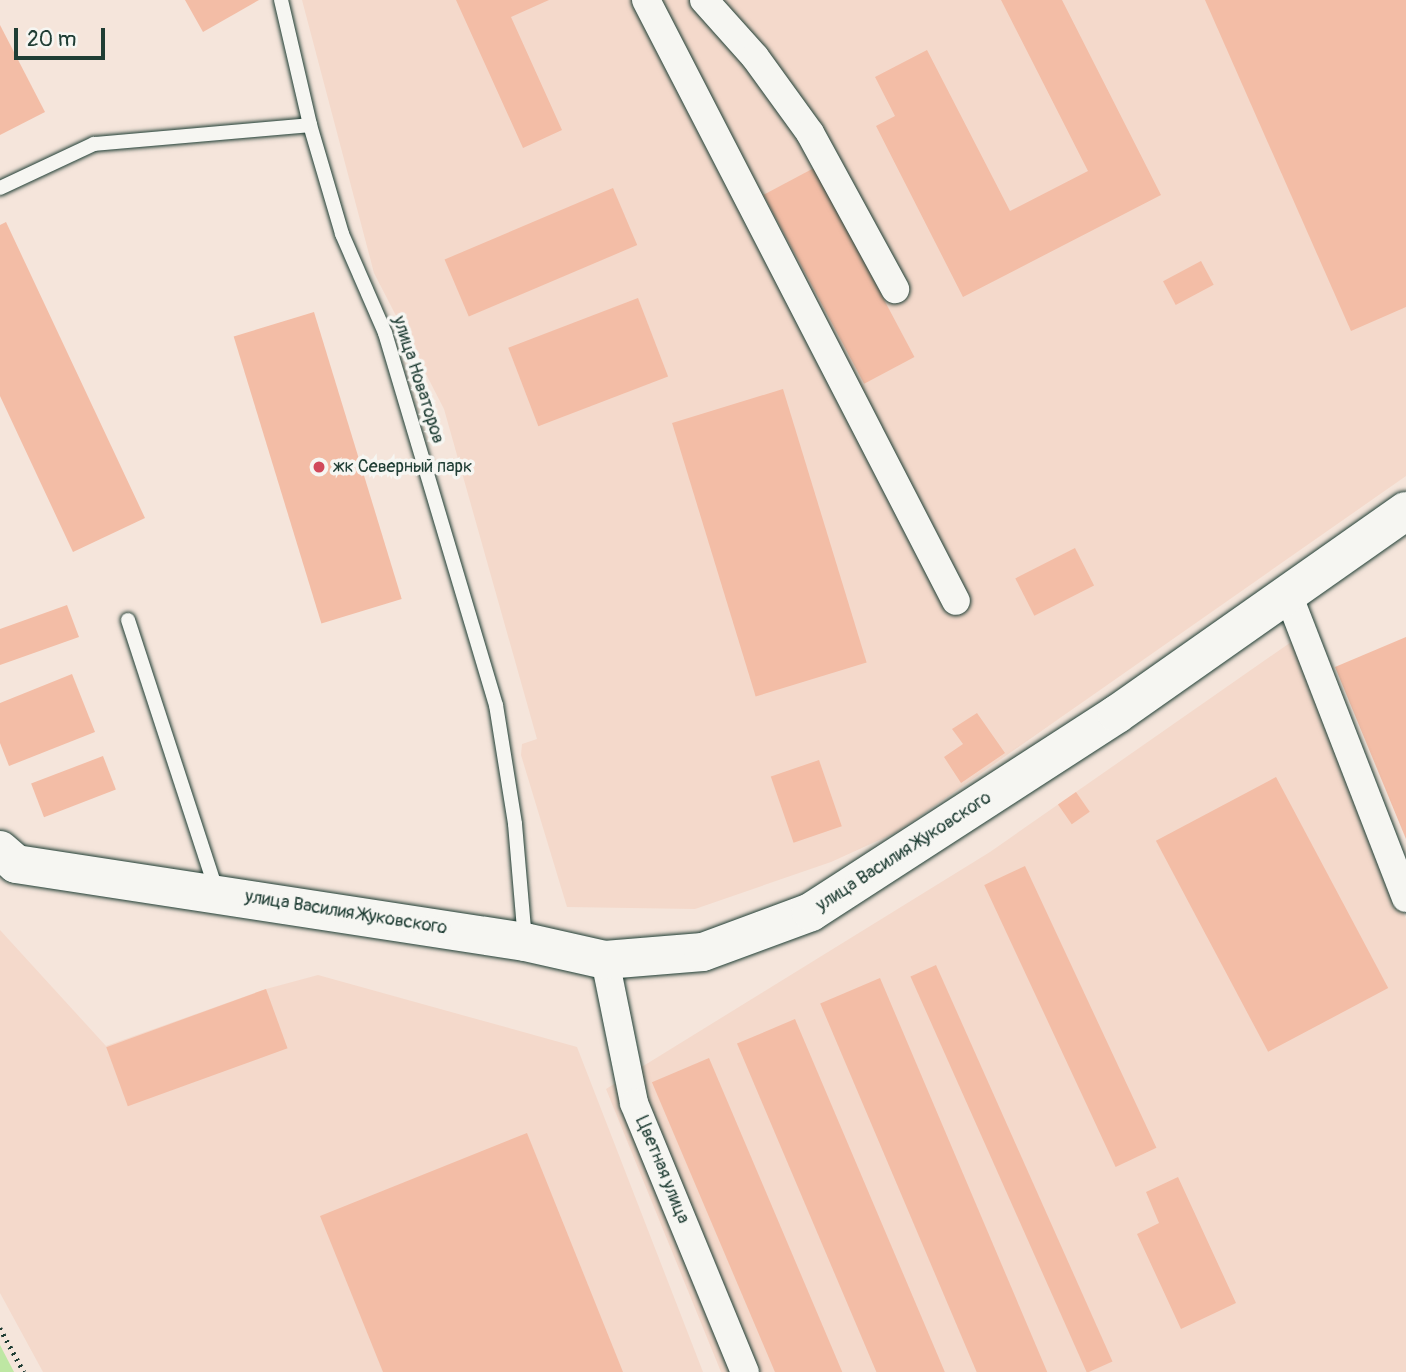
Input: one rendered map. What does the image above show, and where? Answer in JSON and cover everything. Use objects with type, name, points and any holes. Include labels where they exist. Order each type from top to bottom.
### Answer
[{"type":"street","points":[[646,0],[956,601]]},
{"type":"street","points":[[704,0],[755,57],[810,133],[895,289]]},
{"type":"street","name":"улица Василия Жуковского","points":[[0,850],[16,864],[525,942],[605,960],[703,952],[811,912],[1117,714],[1406,511]]},
{"type":"street","points":[[1288,594],[1406,898]]},
{"type":"street","name":"Цветная улица","points":[[605,960],[635,1104],[745,1372]]},
{"type":"lane","name":"улица Новаторов","points":[[281,0],[310,125],[342,234],[385,333],[496,705],[515,824],[525,942]]},
{"type":"lane","points":[[0,188],[94,145],[310,125]]},
{"type":"lane","points":[[128,620],[217,893]]},
{"type":"path","points":[[0,1328],[24,1372]]},
{"type":"shaded area","points":[[302,0],[1406,0],[1406,476],[897,832],[831,862],[695,909],[567,907],[521,755],[522,744],[537,739],[444,409],[374,273]]},
{"type":"shaded area","points":[[1294,640],[1406,919],[1406,1372],[721,1372],[606,1089],[990,852]]},
{"type":"shaded area","points":[[0,930],[106,1046],[266,989],[318,975],[577,1047],[703,1372],[43,1372],[0,1293]]},
{"type":"green space","points":[[0,1345],[14,1372],[0,1372]]},
{"type":"building","points":[[185,0],[259,0],[203,32]]},
{"type":"building","points":[[456,0],[549,0],[511,17],[562,130],[523,148]]},
{"type":"building","points":[[1001,0],[1062,0],[1161,195],[963,297],[876,126],[895,116],[875,77],[927,50],[1010,211],[1088,171]]},
{"type":"building","points":[[1205,0],[1406,0],[1406,307],[1351,331]]},
{"type":"building","points":[[0,25],[45,112],[0,135]]},
{"type":"building","points":[[814,168],[914,357],[864,384],[764,195]]},
{"type":"building","points":[[613,188],[637,245],[469,317],[445,260]]},
{"type":"building","points":[[6,222],[145,518],[73,552],[0,396],[0,225]]},
{"type":"building","points":[[1201,261],[1214,285],[1176,305],[1163,281]]},
{"type":"building","points":[[638,298],[668,376],[538,426],[508,348]]},
{"type":"building","name":"жк Северный парк","points":[[314,312],[402,599],[321,623],[234,337]]},
{"type":"building","points":[[783,389],[867,663],[756,696],[672,423]]},
{"type":"building","points":[[1075,548],[1094,585],[1034,616],[1015,578]]},
{"type":"building","points":[[67,605],[79,637],[0,665],[0,629]]},
{"type":"building","points":[[1406,637],[1406,839],[1335,667]]},
{"type":"building","points":[[72,674],[95,732],[9,766],[0,743],[0,703]]},
{"type":"building","points":[[977,713],[1005,753],[961,783],[944,757],[963,744],[952,729]]},
{"type":"building","points":[[103,756],[116,790],[44,817],[31,784]]},
{"type":"building","points":[[819,760],[842,826],[794,843],[771,777]]},
{"type":"building","points":[[1276,777],[1388,988],[1268,1052],[1156,841]]},
{"type":"building","points":[[1076,792],[1090,812],[1072,824],[1058,805]]},
{"type":"building","points":[[1025,866],[1156,1148],[1116,1167],[984,885]]},
{"type":"building","points":[[936,965],[1113,1361],[1087,1372],[910,976]]},
{"type":"building","points":[[880,978],[1047,1372],[977,1372],[820,1003]]},
{"type":"building","points":[[266,989],[288,1048],[128,1106],[106,1047]]},
{"type":"building","points":[[795,1019],[945,1372],[876,1372],[737,1044]]},
{"type":"building","points":[[709,1058],[842,1372],[775,1372],[652,1082]]},
{"type":"building","points":[[527,1133],[623,1372],[383,1372],[320,1216]]},
{"type":"building","points":[[1178,1177],[1236,1303],[1181,1329],[1137,1234],[1159,1223],[1146,1192]]},
{"type":"place","name":"жк Северный парк","points":[[319,467]]}]
